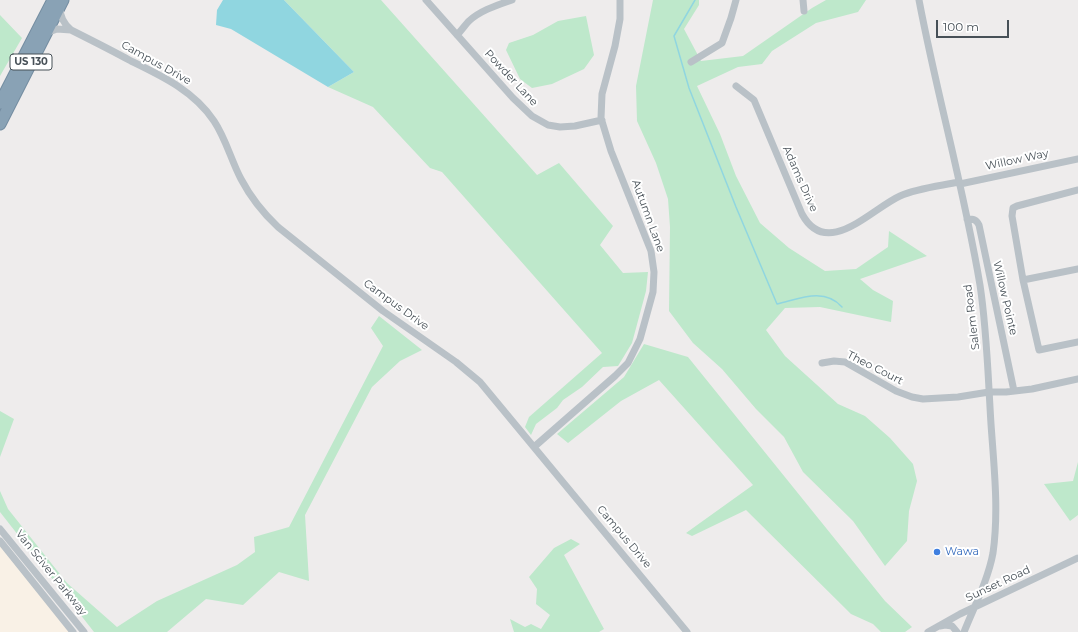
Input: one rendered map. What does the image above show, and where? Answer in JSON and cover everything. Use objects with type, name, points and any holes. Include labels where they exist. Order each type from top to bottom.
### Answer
[{"type":"highway","name":"US 130","points":[[0,124],[46,34],[58,2]]},
{"type":"highway","name":"US 130","points":[[0,103],[58,2]]},
{"type":"street","name":"Powder Lane","points":[[426,0],[522,108],[537,119],[548,125],[565,127],[602,120]]},
{"type":"street","points":[[458,35],[473,18],[491,8],[512,0]]},
{"type":"street","name":"Autumn Lane","points":[[534,447],[628,363],[640,340],[653,292],[654,272],[651,251],[610,147],[602,120],[601,102],[618,32],[620,0]]},
{"type":"street","points":[[691,62],[722,43],[736,0]]},
{"type":"street","points":[[803,0],[804,11]]},
{"type":"street","name":"Salem Road","points":[[919,0],[967,218],[978,274],[984,316],[996,501],[995,533],[992,559],[976,606],[964,632]]},
{"type":"street","points":[[58,2],[62,20],[71,30]]},
{"type":"street","points":[[46,34],[57,29],[71,30]]},
{"type":"street","name":"Campus Drive","points":[[71,30],[166,78],[192,96],[216,125],[228,146],[241,178],[251,196],[264,214],[278,227],[378,307],[471,374],[487,389],[687,632]]},
{"type":"street","name":"Adams Drive","points":[[736,86],[754,100],[802,214],[812,227],[828,233],[839,232],[854,225],[901,196],[916,191],[959,183]]},
{"type":"street","name":"Willow Way","points":[[959,183],[1078,159]]},
{"type":"street","points":[[1078,190],[1013,208],[1012,216],[1023,280],[1039,350],[1078,342]]},
{"type":"street","name":"Willow Pointe","points":[[967,218],[973,218],[979,225],[1014,391]]},
{"type":"street","points":[[1023,280],[1078,269]]},
{"type":"street","name":"Theo Court","points":[[822,363],[834,360],[845,362],[896,392],[918,398],[934,399],[989,392],[1014,391],[1078,379]]},
{"type":"street","name":"Van Sciver Parkway","points":[[0,529],[84,632]]},
{"type":"street","name":"Van Sciver Parkway","points":[[0,541],[73,632]]},
{"type":"street","name":"Sunset Road","points":[[928,632],[976,606],[1078,558]]},
{"type":"street","points":[[938,626],[954,627],[957,632]]},
{"type":"shaded area","points":[[0,541],[69,632],[0,632]]},
{"type":"green space","points":[[284,0],[381,0],[537,175],[559,163],[613,226],[600,245],[623,273],[648,272],[646,291],[632,343],[618,366],[603,367],[582,387],[563,400],[557,408],[536,424],[531,435],[525,427],[529,417],[602,353],[442,172],[430,168],[373,107],[328,87],[354,72]]},
{"type":"green space","points":[[653,0],[699,0],[699,5],[684,29],[701,61],[743,56],[826,0],[866,0],[858,12],[816,23],[772,51],[762,64],[738,67],[697,86],[720,134],[736,176],[760,223],[789,248],[825,271],[856,269],[888,247],[889,231],[927,256],[860,279],[873,290],[893,301],[891,322],[820,307],[785,308],[766,330],[785,356],[838,404],[865,416],[890,438],[913,464],[917,481],[909,511],[907,541],[885,566],[853,521],[803,472],[784,437],[756,409],[722,369],[693,343],[669,311],[670,227],[668,199],[656,163],[637,121],[636,86]]},
{"type":"green space","points":[[0,15],[22,38],[0,76]]},
{"type":"green space","points":[[586,16],[594,55],[584,69],[552,84],[532,88],[520,79],[506,50],[509,43],[533,35],[558,21]]},
{"type":"green space","points":[[379,316],[422,350],[400,361],[372,387],[305,515],[309,581],[279,572],[243,605],[206,599],[167,632],[94,632],[0,512],[0,491],[8,509],[67,583],[117,627],[157,601],[237,565],[255,552],[254,537],[289,527],[383,346],[371,328]]},
{"type":"green space","points":[[644,344],[688,357],[885,601],[912,627],[905,632],[881,632],[873,624],[851,614],[746,510],[692,536],[686,533],[753,485],[659,380],[621,401],[568,443],[557,434],[624,377]]},
{"type":"green space","points":[[0,411],[14,419],[0,457]]},
{"type":"green space","points":[[1078,462],[1078,515],[1070,521],[1044,484],[1073,481]]},
{"type":"green space","points":[[571,539],[580,544],[564,555],[604,629],[599,632],[514,632],[510,619],[525,627],[531,624],[541,629],[550,615],[536,604],[537,589],[529,577],[554,548]]},
{"type":"water","points":[[223,0],[284,0],[354,72],[328,87],[231,29],[216,25],[217,10]]},
{"type":"waterway","points":[[695,0],[674,36],[689,88],[736,207],[777,304],[802,297],[819,296],[827,297],[842,307]]},
{"type":"place","name":"Wawa","points":[[937,552]]}]
